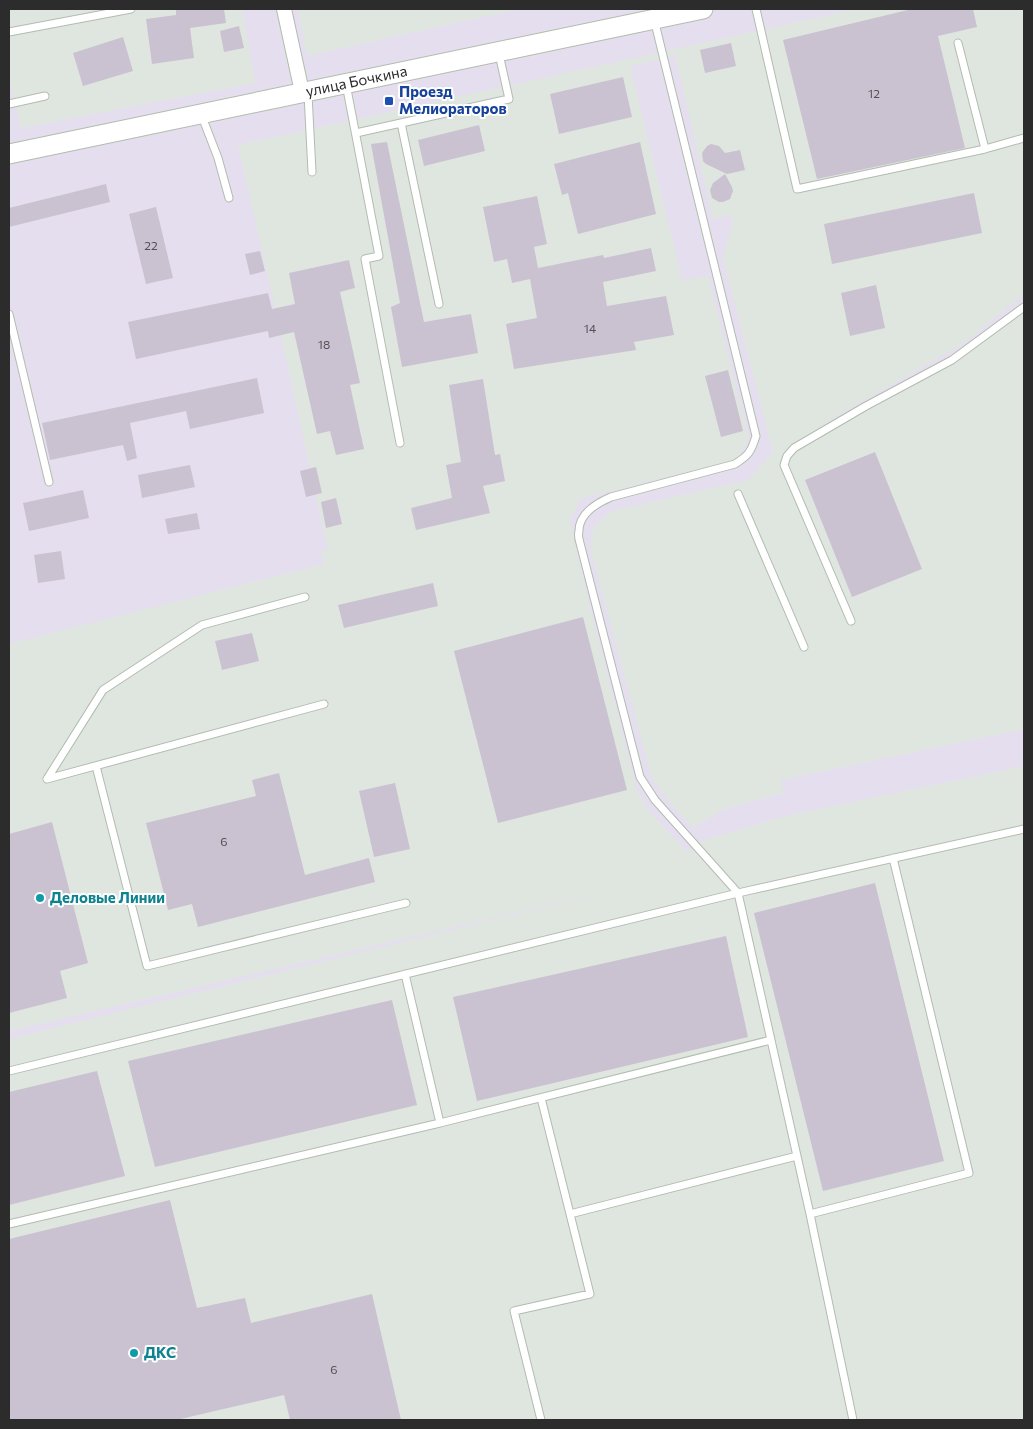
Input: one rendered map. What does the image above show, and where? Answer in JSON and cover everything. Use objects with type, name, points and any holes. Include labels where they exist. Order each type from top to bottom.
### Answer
[{"type":"street","points":[[284,9],[305,92]]},
{"type":"street","name":"улица Бочкина","points":[[9,154],[703,9]]},
{"type":"lane","points":[[9,32],[131,9]]},
{"type":"lane","points":[[756,9],[797,189],[985,149],[1024,138]]},
{"type":"lane","points":[[654,19],[756,436],[752,448],[746,457],[735,464],[612,497],[600,502],[582,519],[578,530],[640,776],[655,800],[738,893],[810,1214],[852,1420]]},
{"type":"lane","points":[[958,43],[985,149]]},
{"type":"lane","points":[[356,133],[509,99],[498,51]]},
{"type":"lane","points":[[346,83],[379,256],[365,259],[400,443]]},
{"type":"lane","points":[[305,92],[312,172]]},
{"type":"lane","points":[[9,104],[46,96]]},
{"type":"lane","points":[[201,114],[218,158],[229,198]]},
{"type":"lane","points":[[401,123],[440,304]]},
{"type":"lane","points":[[851,621],[784,465],[787,456],[794,448],[866,406],[952,360],[1024,306]]},
{"type":"lane","points":[[9,314],[49,482]]},
{"type":"lane","points":[[738,494],[804,647]]},
{"type":"lane","points":[[305,597],[202,625],[103,690],[47,779],[324,704]]},
{"type":"lane","points":[[96,766],[147,966],[406,903]]},
{"type":"lane","points":[[9,1071],[738,893],[1024,829]]},
{"type":"lane","points":[[810,1214],[969,1172],[894,858]]},
{"type":"lane","points":[[405,974],[440,1124]]},
{"type":"lane","points":[[9,1224],[440,1124],[771,1040]]},
{"type":"lane","points":[[541,1098],[590,1294],[514,1311],[541,1420]]},
{"type":"lane","points":[[570,1214],[797,1156]]},
{"type":"shaded area","points":[[9,9],[242,9],[255,83],[21,128],[11,85],[9,85]]},
{"type":"shaded area","points":[[298,9],[519,9],[307,56]]},
{"type":"shaded area","points":[[857,9],[1024,9],[1024,294],[963,344],[806,433],[967,347],[1024,300],[1024,729],[781,780],[784,793],[722,810],[693,828],[652,779],[590,548],[594,526],[612,511],[748,480],[773,452],[723,258],[733,221],[731,215],[713,219],[675,55],[630,66],[682,280],[708,276],[749,439],[737,459],[580,499],[570,520],[587,596],[637,791],[649,811],[687,852],[704,840],[786,816],[1024,766],[1024,1420],[9,1420],[9,1039],[634,885],[9,1031],[9,644],[324,564],[321,551],[328,550],[238,145]]},
{"type":"building","points":[[176,9],[224,9],[226,23],[190,28],[194,58],[152,64],[146,19],[176,15]]},
{"type":"building","points":[[912,9],[973,9],[977,27],[938,36],[965,148],[817,179],[783,40]]},
{"type":"building","points":[[239,26],[244,48],[224,52],[220,31]]},
{"type":"building","points":[[123,37],[133,71],[83,86],[73,53]]},
{"type":"building","points":[[731,43],[736,66],[705,73],[700,50]]},
{"type":"building","points":[[623,77],[632,117],[559,134],[550,94]]},
{"type":"building","points":[[479,125],[485,151],[424,166],[418,140]]},
{"type":"building","points":[[387,142],[424,322],[471,314],[478,353],[402,367],[391,307],[400,303],[371,144]]},
{"type":"building","points":[[640,142],[656,214],[578,234],[568,193],[562,195],[554,164]]},
{"type":"building","points":[[711,144],[719,146],[725,153],[740,150],[745,170],[727,174],[706,164],[703,161],[702,153]]},
{"type":"building","points":[[725,174],[733,191],[730,199],[719,202],[712,198],[710,190],[713,183]]},
{"type":"building","points":[[106,184],[110,202],[9,227],[9,208]]},
{"type":"building","points":[[974,193],[982,233],[832,264],[824,224]]},
{"type":"building","points":[[537,196],[547,244],[534,247],[538,268],[603,255],[604,258],[651,248],[656,271],[603,282],[607,306],[666,296],[674,335],[634,342],[636,350],[514,369],[506,324],[537,318],[530,279],[512,283],[507,259],[494,262],[483,207]]},
{"type":"building","points":[[156,207],[173,278],[146,284],[129,214]]},
{"type":"building","points":[[260,251],[265,271],[250,275],[245,254]]},
{"type":"building","points":[[349,260],[355,288],[340,292],[360,383],[350,385],[364,449],[336,455],[330,431],[317,434],[294,332],[269,338],[268,331],[136,359],[128,322],[268,293],[272,309],[295,304],[289,273]]},
{"type":"building","points":[[876,285],[885,328],[850,336],[841,293]]},
{"type":"building","points":[[728,370],[743,431],[721,437],[705,376]]},
{"type":"building","points":[[257,378],[264,413],[190,429],[186,411],[130,423],[137,458],[127,461],[123,445],[50,460],[42,423]]},
{"type":"building","points":[[483,379],[495,455],[500,454],[505,481],[483,486],[490,513],[416,530],[411,508],[452,498],[446,465],[461,462],[449,385]]},
{"type":"building","points":[[875,452],[922,569],[852,597],[805,480]]},
{"type":"building","points":[[190,465],[195,487],[142,498],[138,475]]},
{"type":"building","points":[[316,467],[322,493],[306,497],[300,471]]},
{"type":"building","points":[[83,490],[89,518],[29,531],[23,503]]},
{"type":"building","points":[[336,498],[342,524],[326,528],[321,502]]},
{"type":"building","points":[[197,513],[200,529],[168,534],[165,519]]},
{"type":"building","points":[[61,551],[65,579],[38,583],[34,555]]},
{"type":"building","points":[[433,583],[438,606],[344,628],[338,605]]},
{"type":"building","points":[[583,617],[627,790],[498,823],[454,651]]},
{"type":"building","points":[[252,633],[259,661],[222,670],[215,641]]},
{"type":"building","points":[[279,773],[305,875],[369,858],[375,882],[198,927],[192,904],[168,910],[146,823],[256,796],[252,780]]},
{"type":"building","points":[[395,783],[410,849],[374,857],[359,791]]},
{"type":"building","name":"Деловые Линии","points":[[52,822],[88,963],[60,971],[67,998],[9,1013],[9,834]]},
{"type":"building","points":[[875,883],[944,1161],[823,1191],[754,913]]},
{"type":"building","points":[[726,936],[748,1037],[477,1101],[453,997]]},
{"type":"building","points":[[392,1000],[417,1105],[155,1167],[128,1061]]},
{"type":"building","points":[[97,1071],[125,1176],[9,1205],[9,1092]]},
{"type":"building","name":"ДКС","points":[[170,1200],[197,1308],[245,1298],[251,1323],[372,1294],[401,1420],[290,1420],[284,1395],[176,1420],[9,1420],[9,1239]]},
{"type":"place","name":"Проезд Мелиораторов","points":[[389,101]]},
{"type":"place","name":"Деловые Линии","points":[[40,898]]},
{"type":"place","name":"ДКС","points":[[134,1353]]}]
